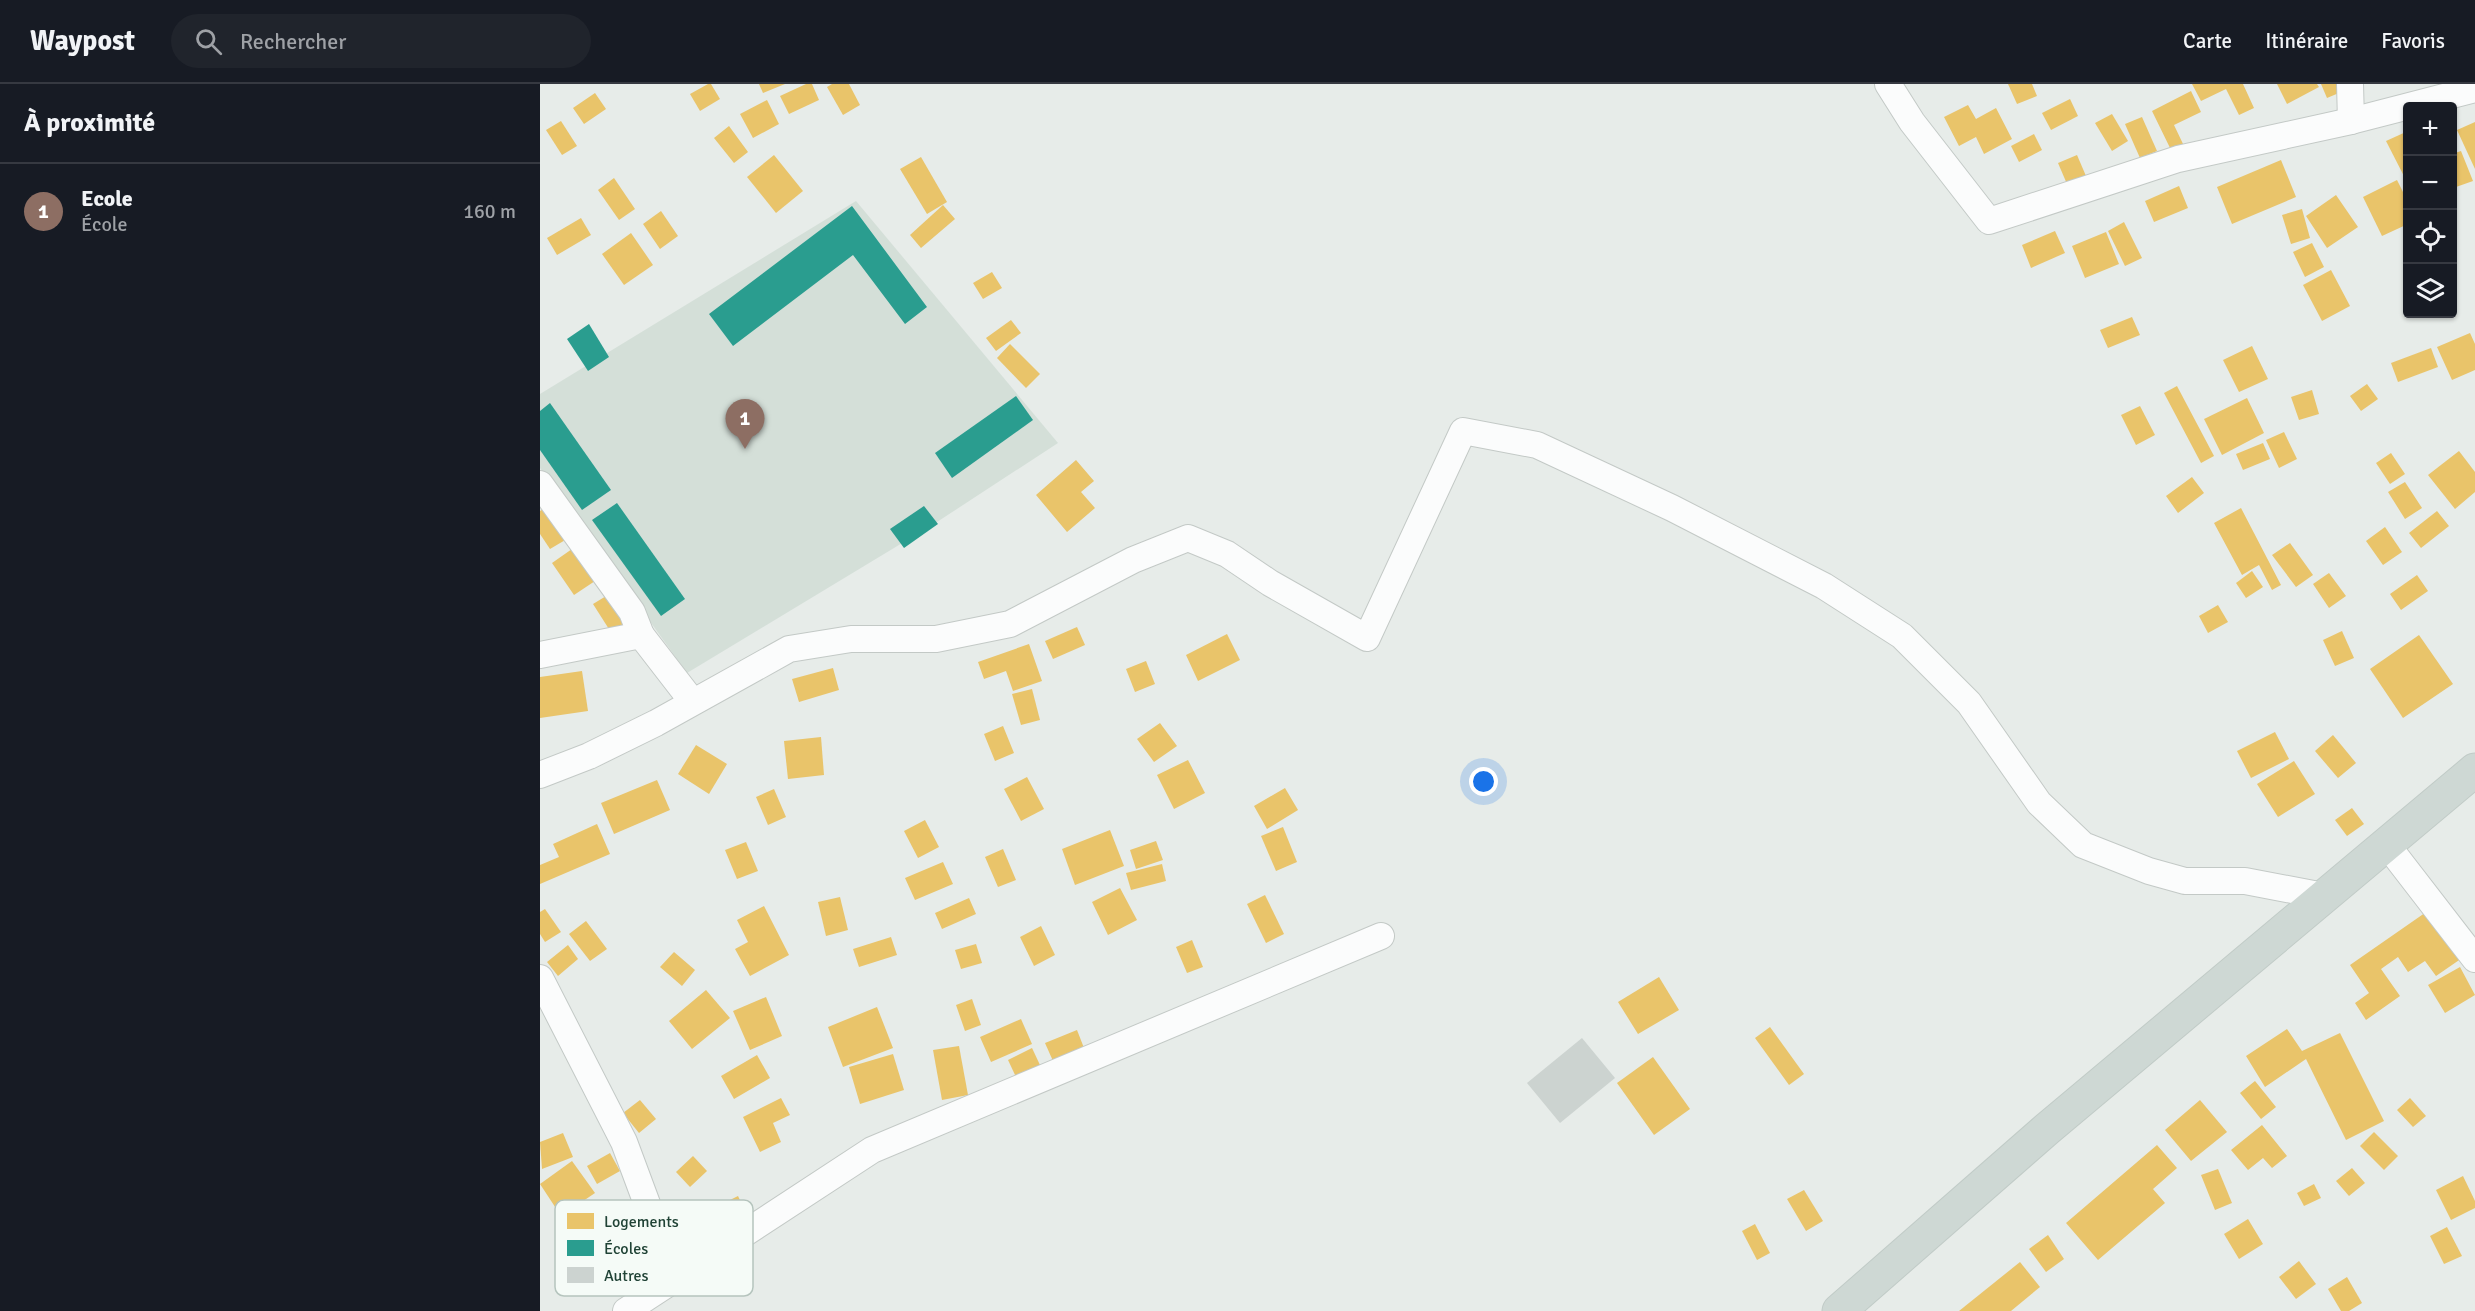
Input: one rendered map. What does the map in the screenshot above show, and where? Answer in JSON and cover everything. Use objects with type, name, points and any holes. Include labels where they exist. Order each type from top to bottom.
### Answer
[{"type":"main road","points":[[1839,1311],[2047,1129],[2475,770]]},
{"type":"street","points":[[1888,84],[1912,122],[1989,221],[2178,159],[2351,121],[2475,89]]},
{"type":"street","points":[[2350,84],[2351,121]]},
{"type":"street","points":[[540,775],[589,756],[789,649],[851,639],[936,639],[1011,624],[1133,560],[1188,538],[1227,554],[1270,583],[1367,638],[1463,431],[1537,445],[1672,508],[1824,585],[1902,636],[1970,703],[2039,803],[2083,844],[2149,871],[2185,881],[2246,881],[2324,896]]},
{"type":"street","points":[[540,484],[632,612],[641,635],[692,701]]},
{"type":"street","points":[[540,655],[641,635]]},
{"type":"street","points":[[2387,845],[2475,959]]},
{"type":"street","points":[[753,1227],[872,1150],[1381,936]]},
{"type":"street","points":[[540,978],[624,1142],[646,1200]]},
{"type":"street","points":[[626,1311],[647,1296]]},
{"type":"shaded area","points":[[856,201],[1058,443],[937,522],[687,673],[540,468],[540,394]]},
{"type":"building: Logements","points":[[711,84],[720,99],[700,111],[690,94]]},
{"type":"building: Logements","points":[[759,84],[785,84],[763,93]]},
{"type":"building: Logements","points":[[806,84],[812,84],[819,100],[789,114],[780,96]]},
{"type":"building: Logements","points":[[832,84],[849,84],[860,105],[843,115],[827,87]]},
{"type":"building: Logements","points":[[2008,84],[2032,84],[2037,96],[2017,104]]},
{"type":"building: Logements","points":[[2192,84],[2243,84],[2254,108],[2239,115],[2226,89],[2201,101]]},
{"type":"building: Logements","points":[[2277,84],[2317,84],[2319,87],[2287,104]]},
{"type":"building: Logements","points":[[2321,84],[2343,84],[2346,90],[2327,98]]},
{"type":"building: Logements","points":[[2191,91],[2201,112],[2174,125],[2184,146],[2172,152],[2152,111]]},
{"type":"building: Logements","points":[[595,93],[606,109],[584,124],[573,108]]},
{"type":"building: Logements","points":[[2070,99],[2078,116],[2051,130],[2042,113]]},
{"type":"building: Logements","points":[[767,100],[779,124],[753,138],[740,114]]},
{"type":"building: Logements","points":[[1968,105],[1976,119],[1996,108],[2012,139],[1984,154],[1976,137],[1959,146],[1944,117]]},
{"type":"building: Logements","points":[[2112,114],[2128,141],[2112,151],[2095,123]]},
{"type":"building: Logements","points":[[2142,117],[2157,151],[2140,158],[2125,124]]},
{"type":"building: Logements","points":[[561,121],[577,146],[562,155],[546,130]]},
{"type":"building: Logements","points":[[2475,122],[2475,169],[2457,130]]},
{"type":"building: Logements","points":[[729,126],[748,152],[734,163],[714,138]]},
{"type":"building: Logements","points":[[2403,133],[2403,174],[2386,141]]},
{"type":"building: Logements","points":[[2034,134],[2042,150],[2019,162],[2011,146]]},
{"type":"building: Logements","points":[[2461,151],[2473,181],[2457,187],[2457,156],[2457,152]]},
{"type":"building: Logements","points":[[774,155],[803,191],[776,213],[747,177]]},
{"type":"building: Logements","points":[[2077,155],[2089,183],[2070,191],[2058,163]]},
{"type":"building: Logements","points":[[921,157],[947,202],[927,214],[900,169]]},
{"type":"building: Logements","points":[[2281,160],[2296,197],[2232,224],[2217,187]]},
{"type":"building: Logements","points":[[614,178],[635,209],[619,220],[598,190]]},
{"type":"building: Logements","points":[[2397,180],[2403,192],[2403,226],[2382,236],[2363,197]]},
{"type":"building: Logements","points":[[2179,186],[2188,208],[2154,222],[2145,201]]},
{"type":"building: Logements","points":[[2336,195],[2358,227],[2327,248],[2306,216]]},
{"type":"building: Logements","points":[[943,205],[955,219],[921,248],[910,235]]},
{"type":"building: Logements","points":[[2302,209],[2310,238],[2291,244],[2282,215]]},
{"type":"building: Logements","points":[[661,211],[678,236],[660,249],[643,224]]},
{"type":"building: Logements","points":[[581,218],[591,235],[557,255],[547,238]]},
{"type":"building: Logements","points":[[2124,222],[2142,258],[2125,266],[2108,231]]},
{"type":"building: Logements","points":[[2055,231],[2065,253],[2031,268],[2022,245]]},
{"type":"building: Logements","points":[[2106,232],[2119,264],[2085,278],[2072,246]]},
{"type":"building: Logements","points":[[631,233],[653,265],[624,285],[602,254]]},
{"type":"building: Logements","points":[[2312,243],[2324,267],[2305,277],[2293,252]]},
{"type":"building: Logements","points":[[2331,270],[2350,306],[2322,321],[2303,285]]},
{"type":"building: Logements","points":[[992,272],[1002,288],[983,299],[973,283]]},
{"type":"building: Logements","points":[[2132,317],[2140,335],[2108,348],[2100,330]]},
{"type":"building: Logements","points":[[1011,320],[1021,333],[996,351],[986,338]]},
{"type":"building: Logements","points":[[2470,333],[2475,344],[2475,370],[2452,380],[2437,347]]},
{"type":"building: Logements","points":[[1010,344],[1040,374],[1026,388],[997,358]]},
{"type":"building: Logements","points":[[2252,346],[2268,379],[2239,392],[2223,360]]},
{"type":"building: Logements","points":[[2431,348],[2438,367],[2398,382],[2391,363]]},
{"type":"building: Logements","points":[[2367,384],[2378,399],[2361,411],[2350,396]]},
{"type":"building: Logements","points":[[2177,386],[2214,456],[2201,463],[2164,393]]},
{"type":"building: Logements","points":[[2312,390],[2319,414],[2299,420],[2291,397]]},
{"type":"building: Logements","points":[[2247,398],[2264,433],[2222,455],[2204,419]]},
{"type":"building: Logements","points":[[2140,406],[2155,435],[2136,445],[2121,415]]},
{"type":"building: Logements","points":[[2284,432],[2297,459],[2279,468],[2266,440]]},
{"type":"building: Logements","points":[[2263,443],[2270,459],[2243,470],[2236,454]]},
{"type":"building: Logements","points":[[2459,451],[2475,472],[2475,492],[2455,509],[2428,475]]},
{"type":"building: Logements","points":[[2391,453],[2405,474],[2390,484],[2376,463]]},
{"type":"building: Logements","points":[[1076,460],[1094,481],[1081,492],[1095,508],[1067,532],[1036,495]]},
{"type":"building: Logements","points":[[2192,477],[2204,493],[2178,513],[2166,496]]},
{"type":"building: Logements","points":[[2405,482],[2422,508],[2405,519],[2388,492]]},
{"type":"building: Logements","points":[[552,504],[572,536],[550,549],[540,534],[540,511]]},
{"type":"building: Logements","points":[[2241,508],[2281,585],[2272,590],[2259,565],[2242,575],[2214,523]]},
{"type":"building: Logements","points":[[2437,511],[2449,526],[2421,548],[2409,533]]},
{"type":"building: Logements","points":[[2385,527],[2402,552],[2383,565],[2366,541]]},
{"type":"building: Logements","points":[[582,542],[604,575],[574,595],[552,563]]},
{"type":"building: Logements","points":[[2290,543],[2313,575],[2296,587],[2272,555]]},
{"type":"building: Logements","points":[[2252,571],[2263,587],[2246,598],[2236,583]]},
{"type":"building: Logements","points":[[2329,573],[2346,596],[2329,608],[2313,584]]},
{"type":"building: Logements","points":[[2417,575],[2428,591],[2401,610],[2390,594]]},
{"type":"building: Logements","points":[[616,590],[636,624],[614,637],[593,604]]},
{"type":"building: Logements","points":[[2218,605],[2228,622],[2208,633],[2199,616]]},
{"type":"building: Logements","points":[[1077,627],[1085,645],[1053,659],[1045,641]]},
{"type":"building: Logements","points":[[2342,631],[2354,658],[2335,666],[2323,640]]},
{"type":"building: Logements","points":[[1227,634],[1240,660],[1198,681],[1186,655]]},
{"type":"building: Logements","points":[[2419,635],[2453,684],[2403,718],[2370,669]]},
{"type":"building: Logements","points":[[1029,644],[1042,681],[1013,691],[1006,671],[984,679],[978,662]]},
{"type":"building: Logements","points":[[1146,661],[1155,684],[1135,692],[1126,669]]},
{"type":"building: Logements","points":[[833,668],[839,690],[799,702],[792,679]]},
{"type":"building: Logements","points":[[582,671],[588,711],[540,718],[540,677]]},
{"type":"building: Logements","points":[[1032,689],[1040,720],[1021,725],[1012,694]]},
{"type":"building: Logements","points":[[1160,723],[1177,746],[1154,762],[1137,739]]},
{"type":"building: Logements","points":[[1003,726],[1014,753],[995,761],[984,734]]},
{"type":"building: Logements","points":[[2275,732],[2289,759],[2251,778],[2237,751]]},
{"type":"building: Logements","points":[[2333,735],[2356,763],[2338,778],[2315,751]]},
{"type":"building: Logements","points":[[821,737],[824,775],[788,779],[784,741]]},
{"type":"building: Logements","points":[[696,745],[727,764],[709,794],[678,774]]},
{"type":"building: Logements","points":[[1188,760],[1205,793],[1174,809],[1157,775]]},
{"type":"building: Logements","points":[[2294,761],[2315,794],[2278,817],[2257,784]]},
{"type":"building: Logements","points":[[1027,777],[1044,809],[1021,821],[1004,789]]},
{"type":"building: Logements","points":[[657,780],[670,810],[614,834],[601,803]]},
{"type":"building: Logements","points":[[1285,788],[1298,810],[1267,829],[1254,806]]},
{"type":"building: Logements","points":[[774,789],[786,817],[768,825],[756,797]]},
{"type":"building: Logements","points":[[2352,808],[2364,824],[2347,836],[2335,820]]},
{"type":"building: Logements","points":[[925,820],[939,847],[918,858],[904,831]]},
{"type":"building: Logements","points":[[597,824],[610,854],[540,884],[540,865],[559,857],[553,844]]},
{"type":"building: Logements","points":[[1283,827],[1297,862],[1276,871],[1261,836]]},
{"type":"building: Logements","points":[[1110,830],[1124,866],[1075,885],[1062,849]]},
{"type":"building: Logements","points":[[1156,841],[1163,860],[1136,869],[1130,850]]},
{"type":"building: Logements","points":[[746,842],[758,871],[737,879],[725,850]]},
{"type":"building: Logements","points":[[1003,849],[1016,880],[998,887],[985,857]]},
{"type":"building: Logements","points":[[943,862],[953,884],[915,900],[905,878]]},
{"type":"building: Logements","points":[[1162,864],[1166,881],[1131,890],[1126,873]]},
{"type":"building: Logements","points":[[1120,888],[1137,920],[1108,935],[1092,902]]},
{"type":"building: Logements","points":[[1265,895],[1284,934],[1266,943],[1247,904]]},
{"type":"building: Logements","points":[[840,897],[848,930],[826,936],[818,902]]},
{"type":"building: Logements","points":[[969,898],[976,914],[942,929],[935,913]]},
{"type":"building: Logements","points":[[764,906],[789,955],[750,976],[735,949],[748,942],[737,920]]},
{"type":"building: Logements","points":[[2432,908],[2465,956],[2436,976],[2425,961],[2408,972],[2398,957],[2381,969],[2400,996],[2366,1020],[2355,1003],[2369,993],[2350,965]]},
{"type":"building: Logements","points":[[545,909],[561,932],[545,942],[540,934],[540,912]]},
{"type":"building: Logements","points":[[586,921],[607,949],[590,961],[569,934]]},
{"type":"building: Logements","points":[[1041,926],[1055,955],[1034,966],[1020,937]]},
{"type":"building: Logements","points":[[891,937],[897,955],[859,967],[853,949]]},
{"type":"building: Logements","points":[[1192,940],[1203,967],[1187,973],[1176,947]]},
{"type":"building: Logements","points":[[976,944],[982,963],[961,969],[955,950]]},
{"type":"building: Logements","points":[[568,945],[578,959],[558,976],[547,962]]},
{"type":"building: Logements","points":[[674,952],[695,970],[682,986],[660,967]]},
{"type":"building: Logements","points":[[2460,967],[2475,995],[2445,1013],[2428,985]]},
{"type":"building: Logements","points":[[1659,977],[1679,1010],[1638,1034],[1618,1002]]},
{"type":"building: Logements","points":[[706,990],[730,1018],[692,1049],[669,1021]]},
{"type":"building: Logements","points":[[766,997],[782,1036],[750,1050],[733,1011]]},
{"type":"building: Logements","points":[[972,999],[981,1025],[965,1031],[956,1005]]},
{"type":"building: Logements","points":[[877,1007],[893,1048],[843,1067],[828,1027]]},
{"type":"building: Logements","points":[[1021,1019],[1032,1044],[991,1062],[980,1037]]},
{"type":"building: Logements","points":[[1770,1027],[1804,1074],[1789,1085],[1755,1038]]},
{"type":"building: Logements","points":[[2287,1029],[2302,1051],[2340,1033],[2384,1121],[2346,1140],[2306,1059],[2265,1087],[2246,1056]]},
{"type":"building: Logements","points":[[1077,1030],[1084,1048],[1053,1061],[1045,1043]]},
{"type":"building: Logements","points":[[959,1046],[968,1095],[942,1100],[933,1050]]},
{"type":"building: Logements","points":[[1032,1048],[1040,1065],[1016,1077],[1008,1060]]},
{"type":"building: Logements","points":[[893,1054],[904,1090],[860,1104],[849,1067]]},
{"type":"building: Logements","points":[[757,1055],[770,1078],[734,1099],[721,1076]]},
{"type":"building: Logements","points":[[1653,1057],[1690,1109],[1654,1135],[1617,1083]]},
{"type":"building: Logements","points":[[2255,1081],[2276,1107],[2261,1119],[2240,1093]]},
{"type":"building: Logements","points":[[781,1098],[790,1115],[773,1123],[781,1142],[760,1152],[743,1117]]},
{"type":"building: Logements","points":[[2410,1098],[2426,1116],[2413,1127],[2397,1110]]},
{"type":"building: Logements","points":[[640,1100],[656,1119],[639,1133],[623,1113]]},
{"type":"building: Logements","points":[[2200,1100],[2227,1132],[2191,1161],[2165,1130]]},
{"type":"building: Logements","points":[[2262,1125],[2287,1156],[2272,1168],[2263,1158],[2248,1170],[2231,1150]]},
{"type":"building: Logements","points":[[2374,1132],[2398,1156],[2384,1170],[2360,1146]]},
{"type":"building: Logements","points":[[563,1133],[573,1157],[542,1169],[540,1142]]},
{"type":"building: Logements","points":[[2157,1145],[2177,1168],[2153,1189],[2165,1203],[2098,1260],[2066,1223]]},
{"type":"building: Logements","points":[[610,1153],[620,1171],[597,1184],[587,1166]]},
{"type":"building: Logements","points":[[693,1156],[707,1171],[690,1187],[676,1172]]},
{"type":"building: Logements","points":[[572,1161],[595,1193],[585,1200],[555,1200],[555,1207],[540,1184]]},
{"type":"building: Logements","points":[[2352,1168],[2365,1183],[2349,1196],[2336,1181]]},
{"type":"building: Logements","points":[[2218,1169],[2232,1203],[2215,1210],[2201,1175]]},
{"type":"building: Logements","points":[[2463,1176],[2475,1201],[2475,1208],[2451,1220],[2436,1190]]},
{"type":"building: Logements","points":[[2314,1184],[2321,1198],[2304,1206],[2297,1193]]},
{"type":"building: Logements","points":[[1804,1190],[1823,1221],[1806,1231],[1787,1199]]},
{"type":"building: Logements","points":[[2248,1219],[2263,1244],[2239,1259],[2224,1234]]},
{"type":"building: Logements","points":[[1755,1224],[1770,1253],[1757,1260],[1742,1231]]},
{"type":"building: Logements","points":[[2447,1227],[2462,1256],[2444,1264],[2430,1236]]},
{"type":"building: Logements","points":[[2048,1235],[2064,1259],[2046,1272],[2029,1249]]},
{"type":"building: Logements","points":[[2299,1261],[2316,1284],[2296,1299],[2279,1277]]},
{"type":"building: Logements","points":[[2020,1262],[2040,1287],[2011,1311],[1959,1311]]},
{"type":"building: Logements","points":[[2347,1277],[2362,1303],[2349,1311],[2341,1311],[2328,1289]]},
{"type":"building: Écoles","points":[[852,206],[927,307],[905,324],[853,255],[733,346],[709,314]]},
{"type":"building: Écoles","points":[[589,324],[609,357],[588,371],[567,339]]},
{"type":"building: Écoles","points":[[1016,396],[1033,420],[952,478],[935,453]]},
{"type":"building: Écoles","points":[[550,403],[611,490],[582,510],[540,450],[540,411]]},
{"type":"building: Écoles","points":[[617,503],[685,599],[661,616],[592,520]]},
{"type":"building: Écoles","points":[[924,506],[938,524],[904,548],[890,529]]},
{"type":"building: Autres","points":[[1582,1038],[1615,1078],[1560,1123],[1527,1083]]},
{"type":"place","name":"Ecole","points":[[745,449]]}]
